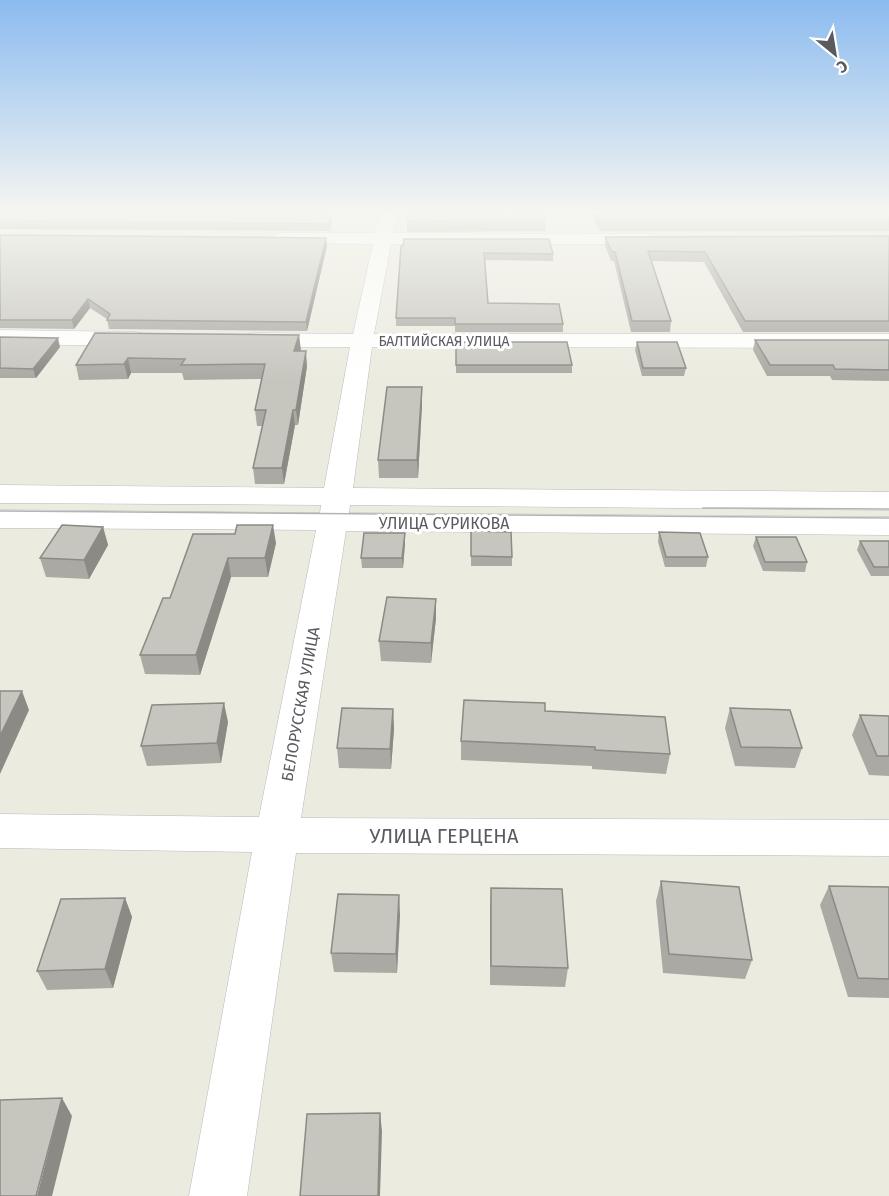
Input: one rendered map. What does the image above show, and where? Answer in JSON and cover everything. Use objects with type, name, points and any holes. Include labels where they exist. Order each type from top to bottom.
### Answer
[{"type":"street","name":"БЕЛОРУССКАЯ УЛИЦА","points":[[218,1196],[277,835],[335,510],[362,341],[377,269]]},
{"type":"street","points":[[0,337],[152,339]]},
{"type":"street","name":"БАЛТИЙСКАЯ УЛИЦА","points":[[233,340],[889,341]]},
{"type":"street","name":"УЛИЦА СУРИКОВА","points":[[0,494],[335,510],[889,526]]},
{"type":"street","name":"УЛИЦА СУРИКОВА","points":[[0,519],[335,510],[889,501]]},
{"type":"street","name":"УЛИЦА ГЕРЦЕНА","points":[[0,831],[277,835],[889,838]]},
{"type":"building","points":[[0,269],[319,269],[306,322],[107,320],[110,314],[88,299],[72,320],[0,320]]},
{"type":"building","points":[[399,269],[485,269],[488,303],[559,304],[563,324],[455,324],[455,318],[396,318]]},
{"type":"building","points":[[619,269],[654,269],[671,321],[632,321]]},
{"type":"building","points":[[715,269],[889,269],[889,321],[745,321]]},
{"type":"building","points":[[95,333],[299,335],[294,351],[306,351],[296,410],[293,410],[282,468],[253,468],[266,410],[255,410],[265,364],[181,365],[185,359],[128,358],[124,364],[76,365]]},
{"type":"building","points":[[0,337],[58,338],[33,369],[0,368]]},
{"type":"building","points":[[755,340],[889,340],[889,370],[835,369],[833,365],[770,365]]},
{"type":"building","points":[[456,342],[567,342],[572,365],[456,365]]},
{"type":"building","points":[[637,342],[677,342],[686,368],[643,368]]},
{"type":"building","points":[[387,387],[422,387],[417,460],[378,460]]},
{"type":"building","points":[[62,525],[103,527],[84,560],[40,558]]},
{"type":"building","points":[[237,525],[273,525],[265,558],[228,558],[196,655],[140,655],[163,598],[170,598],[193,534],[235,534]]},
{"type":"building","points":[[471,531],[511,532],[512,557],[471,556]]},
{"type":"building","points":[[659,532],[700,533],[708,557],[666,557]]},
{"type":"building","points":[[364,533],[405,533],[402,558],[361,558]]},
{"type":"building","points":[[756,537],[796,537],[807,562],[765,562]]},
{"type":"building","points":[[860,541],[889,541],[889,567],[874,567]]},
{"type":"building","points":[[387,597],[436,599],[431,643],[379,641]]},
{"type":"building","points":[[0,691],[22,691],[0,736]]},
{"type":"building","points":[[464,700],[545,703],[545,711],[665,717],[670,754],[595,750],[595,747],[461,741]]},
{"type":"building","points":[[224,703],[217,743],[141,746],[152,705]]},
{"type":"building","points":[[342,708],[393,709],[390,749],[337,748]]},
{"type":"building","points":[[730,708],[790,710],[802,748],[741,747]]},
{"type":"building","points":[[860,715],[889,716],[889,756],[877,756]]},
{"type":"building","points":[[661,881],[739,887],[752,960],[669,954]]},
{"type":"building","points":[[829,886],[889,887],[889,979],[858,978]]},
{"type":"building","points":[[491,888],[562,889],[568,968],[491,966]]},
{"type":"building","points":[[338,894],[399,895],[396,954],[331,953]]},
{"type":"building","points":[[125,898],[105,969],[37,971],[61,899]]},
{"type":"building","points":[[62,1098],[36,1196],[0,1196],[0,1100]]},
{"type":"building","points":[[380,1113],[378,1196],[300,1196],[307,1114]]},
{"type":"tram line","points":[[703,508],[889,509]]},
{"type":"tram line","points":[[0,511],[889,518]]}]
